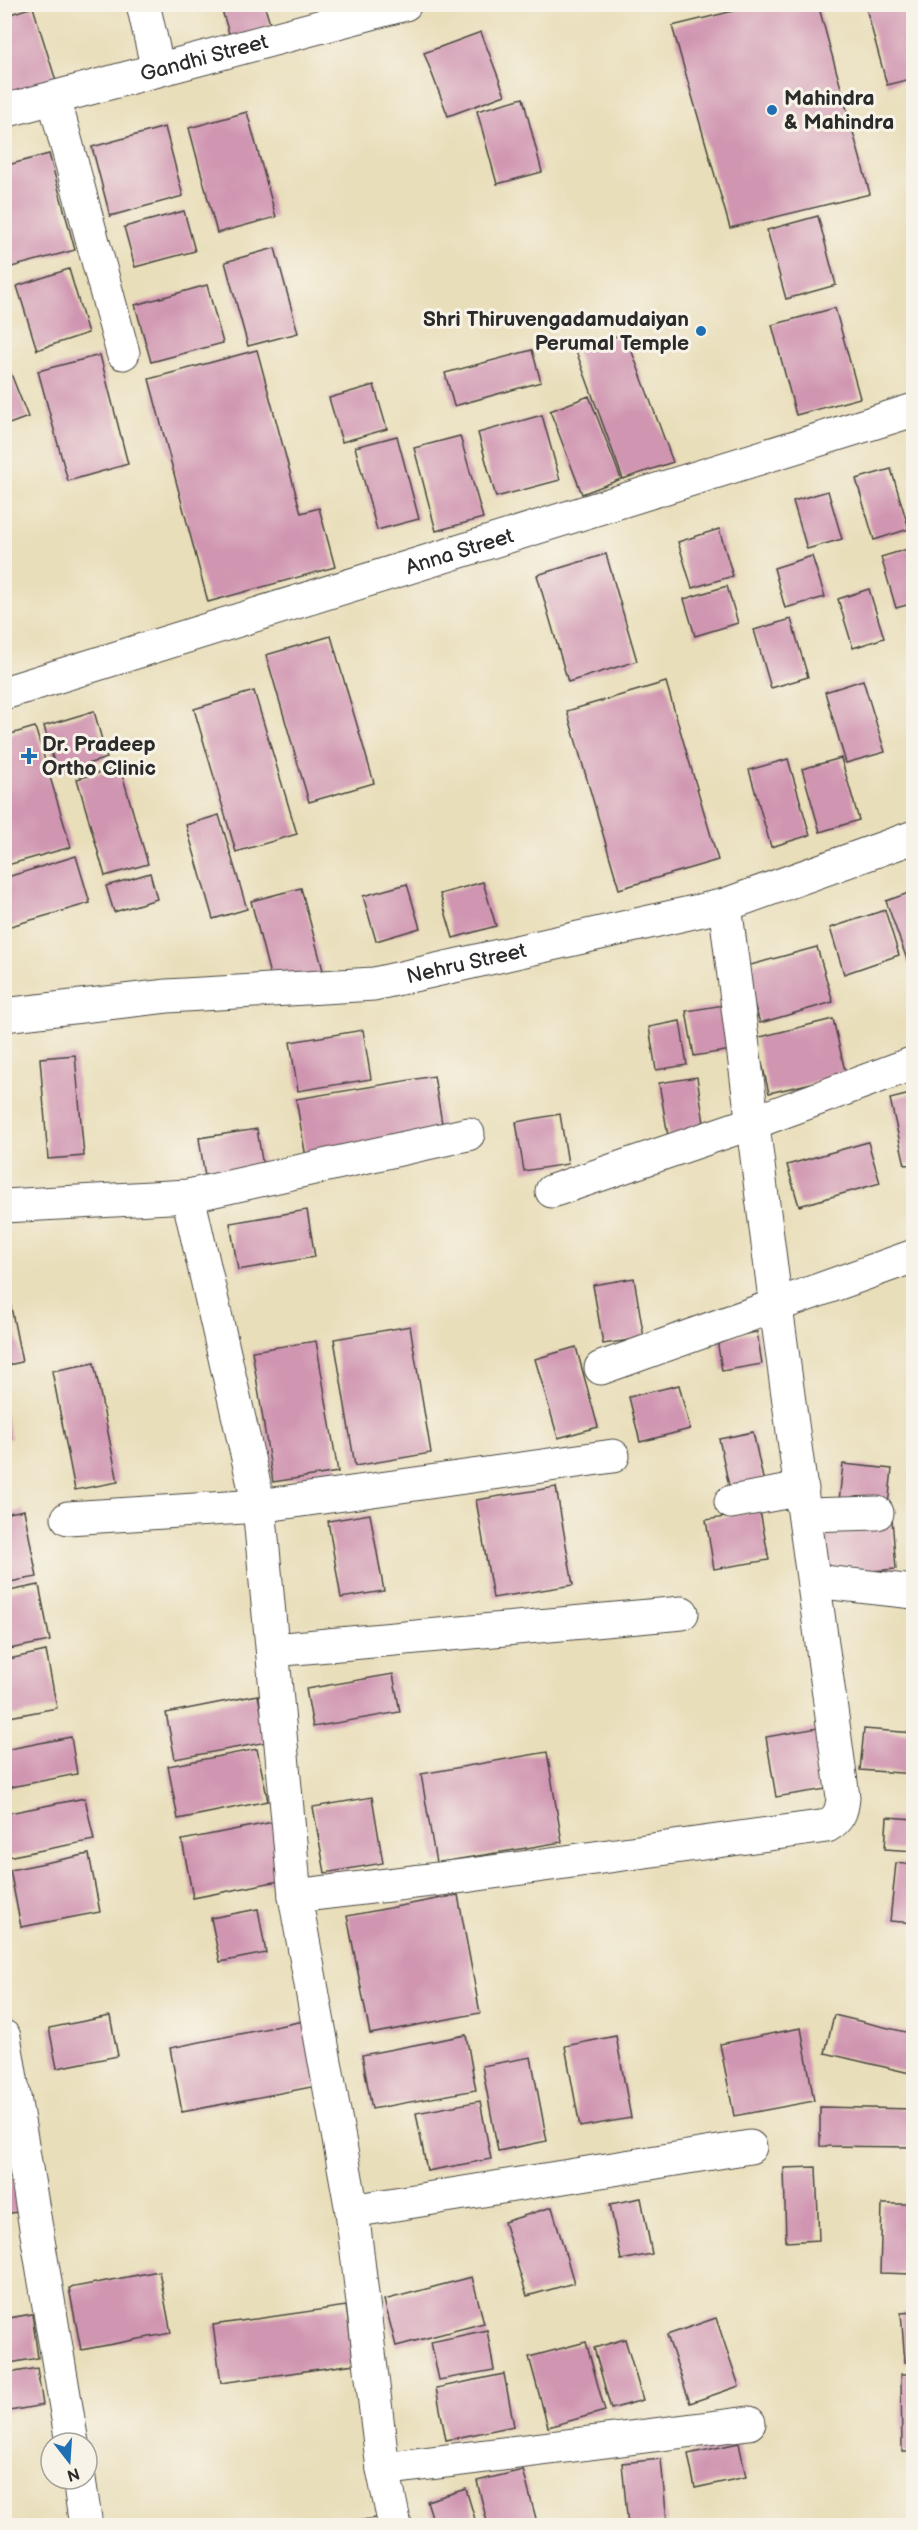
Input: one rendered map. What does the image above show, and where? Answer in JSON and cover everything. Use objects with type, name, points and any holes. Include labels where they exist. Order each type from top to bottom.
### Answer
[{"type":"street","points":[[143,4],[158,70]]},
{"type":"street","name":"Gandhi Street","points":[[4,111],[405,4]]},
{"type":"street","points":[[54,98],[123,353]]},
{"type":"street","name":"Anna Street","points":[[4,693],[914,410]]},
{"type":"street","name":"Nehru Street","points":[[4,1015],[167,996],[374,984],[725,904],[914,837]]},
{"type":"street","points":[[295,1896],[827,1826],[842,1811],[843,1797],[776,1306],[725,904]]},
{"type":"street","points":[[552,1191],[752,1123],[914,1063]]},
{"type":"street","points":[[4,1206],[188,1196],[468,1134]]},
{"type":"street","points":[[188,1196],[259,1506],[295,1896],[352,2211],[383,2469],[395,2526]]},
{"type":"street","points":[[601,1368],[914,1256]]},
{"type":"street","points":[[68,1518],[259,1506],[613,1456]]},
{"type":"street","points":[[731,1502],[804,1502],[877,1513]]},
{"type":"street","points":[[814,1581],[914,1592]]},
{"type":"street","points":[[273,1650],[681,1613]]},
{"type":"street","points":[[4,2037],[70,2431]]},
{"type":"street","points":[[352,2211],[750,2147]]},
{"type":"street","points":[[383,2469],[749,2423]]},
{"type":"street","points":[[80,2491],[86,2526]]},
{"type":"building","points":[[220,4],[264,4],[271,27],[231,40]]},
{"type":"building","name":"Mahindra & Mahindra","points":[[762,4],[818,4],[870,194],[730,228],[672,26]]},
{"type":"building","points":[[865,4],[914,4],[914,78],[887,85]]},
{"type":"building","points":[[33,7],[56,81],[4,97],[4,16]]},
{"type":"building","points":[[481,32],[505,95],[448,116],[424,53]]},
{"type":"building","points":[[523,98],[542,172],[497,184],[477,111]]},
{"type":"building","points":[[247,112],[276,217],[217,233],[189,128]]},
{"type":"building","points":[[165,127],[183,196],[110,216],[92,147]]},
{"type":"building","points":[[49,154],[75,250],[4,269],[4,166]]},
{"type":"building","points":[[184,211],[195,251],[135,267],[124,227]]},
{"type":"building","points":[[818,216],[836,285],[786,299],[767,230]]},
{"type":"building","points":[[275,248],[298,333],[248,346],[225,262]]},
{"type":"building","points":[[69,269],[88,333],[37,350],[17,286]]},
{"type":"building","points":[[207,285],[223,343],[151,362],[135,305]]},
{"type":"building","points":[[835,308],[860,398],[796,415],[772,325]]},
{"type":"building","points":[[625,333],[673,462],[623,479],[576,351]]},
{"type":"building","points":[[257,350],[301,513],[319,508],[335,567],[208,602],[149,379]]},
{"type":"building","points":[[532,350],[541,382],[454,406],[445,373]]},
{"type":"building","points":[[100,355],[128,464],[68,481],[38,371]]},
{"type":"building","points":[[4,356],[28,417],[4,426]]},
{"type":"building","points":[[374,385],[387,429],[342,442],[329,398]]},
{"type":"building","points":[[589,396],[621,479],[582,494],[550,411]]},
{"type":"building","points":[[542,415],[560,480],[496,497],[478,433]]},
{"type":"building","points":[[397,436],[419,519],[377,530],[355,447]]},
{"type":"building","points":[[460,436],[483,518],[436,531],[414,448]]},
{"type":"building","points":[[891,469],[909,529],[874,540],[856,479]]},
{"type":"building","points":[[828,491],[842,539],[807,549],[793,501]]},
{"type":"building","points":[[719,529],[733,576],[692,588],[678,542]]},
{"type":"building","points":[[914,547],[914,603],[896,608],[881,557]]},
{"type":"building","points":[[606,554],[637,661],[568,682],[537,575]]},
{"type":"building","points":[[812,556],[825,597],[785,608],[774,568]]},
{"type":"building","points":[[727,586],[738,623],[695,636],[684,599]]},
{"type":"building","points":[[869,589],[884,638],[853,648],[838,599]]},
{"type":"building","points":[[791,619],[808,677],[771,688],[754,630]]},
{"type":"building","points":[[331,636],[374,783],[309,802],[266,655]]},
{"type":"building","points":[[863,680],[885,752],[846,763],[825,692]]},
{"type":"building","points":[[666,682],[718,860],[619,889],[567,711]]},
{"type":"building","points":[[254,691],[297,834],[236,852],[194,709]]},
{"type":"building","points":[[94,711],[107,758],[57,773],[44,726]]},
{"type":"building","points":[[35,727],[71,847],[4,866],[4,736]]},
{"type":"building","points":[[841,758],[859,820],[820,832],[802,769]]},
{"type":"building","points":[[788,759],[810,835],[771,847],[749,770]]},
{"type":"building","points":[[120,767],[148,864],[105,876],[77,779]]},
{"type":"building","points":[[219,815],[247,909],[213,919],[186,825]]},
{"type":"building","points":[[76,856],[90,903],[4,928],[4,878]]},
{"type":"building","points":[[150,873],[157,899],[114,912],[106,886]]},
{"type":"building","points":[[483,882],[496,926],[453,938],[440,894]]},
{"type":"building","points":[[407,884],[420,928],[376,941],[363,896]]},
{"type":"building","points":[[301,888],[324,974],[273,987],[251,901]]},
{"type":"building","points":[[914,891],[914,963],[909,965],[886,901]]},
{"type":"building","points":[[885,910],[899,955],[844,974],[830,928]]},
{"type":"building","points":[[817,947],[833,1002],[760,1023],[743,967]]},
{"type":"building","points":[[724,1005],[732,1050],[694,1056],[686,1011]]},
{"type":"building","points":[[833,1019],[846,1075],[769,1093],[756,1038]]},
{"type":"building","points":[[680,1021],[687,1065],[656,1070],[649,1027]]},
{"type":"building","points":[[363,1030],[371,1079],[298,1091],[290,1042]]},
{"type":"building","points":[[75,1055],[84,1156],[48,1159],[40,1058]]},
{"type":"building","points":[[434,1076],[444,1135],[306,1158],[296,1099]]},
{"type":"building","points":[[697,1077],[705,1130],[668,1136],[659,1083]]},
{"type":"building","points":[[914,1093],[914,1164],[905,1165],[890,1099]]},
{"type":"building","points":[[560,1114],[568,1164],[524,1171],[516,1122]]},
{"type":"building","points":[[257,1129],[263,1167],[205,1177],[199,1138]]},
{"type":"building","points":[[868,1142],[880,1183],[799,1206],[787,1165]]},
{"type":"building","points":[[307,1210],[315,1257],[238,1270],[230,1223]]},
{"type":"building","points":[[634,1278],[644,1338],[603,1344],[593,1285]]},
{"type":"building","points":[[10,1302],[22,1362],[4,1366],[4,1303]]},
{"type":"building","points":[[410,1326],[431,1453],[355,1466],[334,1339]]},
{"type":"building","points":[[757,1332],[762,1364],[722,1371],[717,1339]]},
{"type":"building","points":[[316,1341],[338,1472],[273,1482],[252,1351]]},
{"type":"building","points":[[576,1347],[598,1427],[558,1438],[535,1359]]},
{"type":"building","points":[[94,1363],[118,1482],[75,1490],[52,1371]]},
{"type":"building","points":[[679,1385],[690,1429],[640,1442],[629,1397]]},
{"type":"building","points":[[4,1410],[11,1438],[4,1439]]},
{"type":"building","points":[[753,1432],[764,1483],[730,1491],[719,1439]]},
{"type":"building","points":[[843,1464],[892,1469],[888,1506],[839,1501]]},
{"type":"building","points":[[556,1487],[573,1585],[493,1598],[476,1500]]},
{"type":"building","points":[[24,1510],[37,1577],[4,1583],[4,1514]]},
{"type":"building","points":[[760,1511],[769,1560],[714,1569],[706,1520]]},
{"type":"building","points":[[370,1514],[384,1591],[341,1598],[328,1521]]},
{"type":"building","points":[[892,1519],[896,1569],[822,1575],[818,1524]]},
{"type":"building","points":[[39,1585],[50,1641],[4,1650],[4,1592]]},
{"type":"building","points":[[46,1651],[57,1708],[4,1718],[4,1660]]},
{"type":"building","points":[[393,1674],[400,1712],[313,1727],[306,1689]]},
{"type":"building","points":[[258,1695],[267,1742],[175,1759],[166,1713]]},
{"type":"building","points":[[823,1727],[833,1788],[776,1797],[766,1737]]},
{"type":"building","points":[[864,1729],[914,1733],[914,1774],[860,1770]]},
{"type":"building","points":[[71,1737],[77,1774],[6,1788],[4,1750]]},
{"type":"building","points":[[257,1749],[268,1801],[178,1819],[168,1766]]},
{"type":"building","points":[[547,1752],[562,1842],[436,1863],[421,1774]]},
{"type":"building","points":[[372,1797],[383,1863],[325,1873],[313,1807]]},
{"type":"building","points":[[85,1798],[94,1840],[7,1857],[4,1814]]},
{"type":"building","points":[[887,1817],[914,1819],[914,1851],[885,1849]]},
{"type":"building","points":[[273,1822],[284,1880],[193,1898],[182,1840]]},
{"type":"building","points":[[89,1854],[100,1912],[21,1927],[10,1870]]},
{"type":"building","points":[[896,1863],[914,1865],[914,1923],[890,1921]]},
{"type":"building","points":[[458,1895],[480,2013],[370,2034],[347,1916]]},
{"type":"building","points":[[258,1909],[266,1953],[220,1962],[211,1918]]},
{"type":"building","points":[[834,2015],[914,2034],[914,2074],[825,2053]]},
{"type":"building","points":[[110,2016],[118,2056],[57,2068],[49,2028]]},
{"type":"building","points":[[309,2020],[322,2085],[182,2112],[170,2048]]},
{"type":"building","points":[[801,2028],[814,2101],[734,2116],[720,2044]]},
{"type":"building","points":[[466,2035],[476,2090],[372,2109],[362,2055]]},
{"type":"building","points":[[616,2036],[631,2118],[580,2127],[565,2046]]},
{"type":"building","points":[[531,2057],[547,2141],[498,2151],[482,2066]]},
{"type":"building","points":[[480,2101],[491,2159],[427,2171],[416,2113]]},
{"type":"building","points":[[820,2107],[914,2109],[914,2147],[820,2146]]},
{"type":"building","points":[[10,2165],[18,2212],[4,2214],[4,2166]]},
{"type":"building","points":[[816,2167],[819,2240],[786,2242],[784,2168]]},
{"type":"building","points":[[641,2198],[652,2254],[621,2260],[610,2204]]},
{"type":"building","points":[[882,2204],[914,2204],[914,2274],[880,2273]]},
{"type":"building","points":[[552,2207],[574,2283],[527,2296],[504,2222]]},
{"type":"building","points":[[159,2271],[171,2333],[81,2350],[69,2288]]},
{"type":"building","points":[[472,2277],[484,2323],[396,2346],[384,2300]]},
{"type":"building","points":[[346,2306],[354,2364],[221,2383],[213,2325]]},
{"type":"building","points":[[914,2312],[914,2362],[905,2362],[901,2313]]},
{"type":"building","points":[[32,2314],[38,2358],[4,2364],[4,2319]]},
{"type":"building","points":[[716,2318],[739,2386],[690,2403],[667,2335]]},
{"type":"building","points":[[487,2330],[494,2370],[439,2380],[431,2342]]},
{"type":"building","points":[[625,2339],[643,2400],[611,2409],[594,2348]]},
{"type":"building","points":[[586,2342],[605,2411],[548,2427],[529,2357]]},
{"type":"building","points":[[37,2368],[43,2405],[4,2412],[4,2374]]},
{"type":"building","points":[[504,2374],[514,2426],[446,2440],[436,2388]]},
{"type":"building","points":[[901,2374],[914,2374],[914,2452],[902,2452]]},
{"type":"building","points":[[739,2443],[746,2477],[695,2488],[688,2454]]},
{"type":"building","points":[[661,2459],[667,2522],[628,2526],[622,2463]]},
{"type":"building","points":[[523,2470],[538,2526],[488,2526],[477,2481]]},
{"type":"building","points":[[466,2489],[477,2526],[435,2526],[427,2501]]},
{"type":"building","points":[[386,2516],[388,2526],[340,2526],[340,2524]]},
{"type":"place","name":"Mahindra & Mahindra","points":[[772,110]]},
{"type":"place","name":"Shri Thiruvengadamudaiyan Perumal Temple","points":[[701,331]]},
{"type":"place","name":"Dr. Pradeep Ortho Clinic","points":[[29,756]]}]
